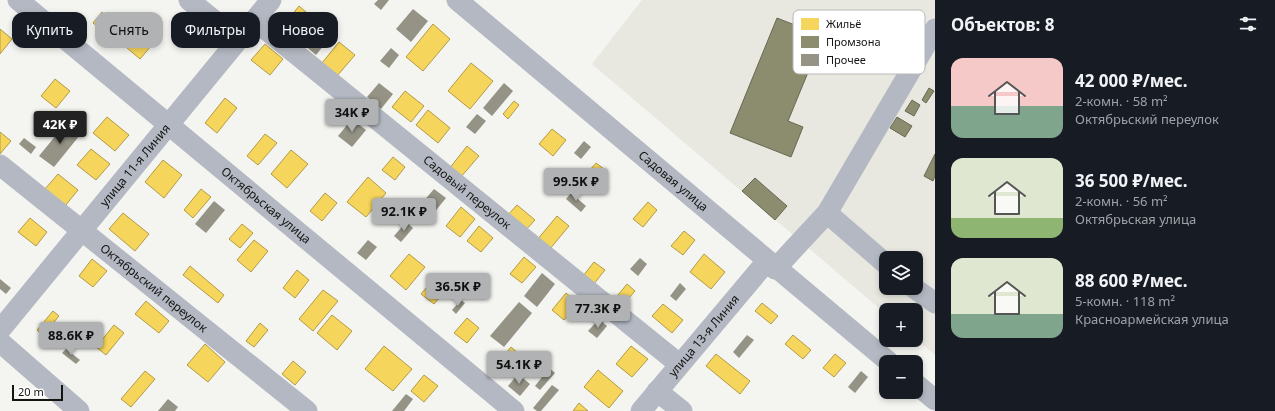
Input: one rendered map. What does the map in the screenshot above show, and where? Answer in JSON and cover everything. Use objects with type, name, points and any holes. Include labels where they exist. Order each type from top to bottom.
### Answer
[{"type":"street","name":"Октябрьская улица","points":[[18,0],[514,411]]},
{"type":"street","points":[[189,0],[204,12]]},
{"type":"street","name":"улица 11-я Линия","points":[[260,13],[271,0]]},
{"type":"street","name":"Садовая улица","points":[[457,0],[771,265],[880,355]]},
{"type":"street","name":"Садовый переулок","points":[[260,25],[679,364]]},
{"type":"street","name":"улица 13-я Линия","points":[[925,46],[935,29]]},
{"type":"street","name":"улица 11-я Линия","points":[[0,330],[231,48]]},
{"type":"street","name":"улица 13-я Линия","points":[[641,411],[679,364],[771,265],[827,213],[909,74]]},
{"type":"street","name":"Октябрьский переулок","points":[[0,165],[308,411]]},
{"type":"street","points":[[827,213],[879,258]]},
{"type":"street","points":[[923,294],[935,303]]},
{"type":"street","points":[[0,342],[79,411]]},
{"type":"street","points":[[923,390],[935,400]]},
{"type":"street","points":[[657,391],[682,411]]},
{"type":"shaded area","points":[[642,0],[935,0],[935,355],[923,345],[923,303],[879,303],[879,308],[592,64]]},
{"type":"building: Жильё","points":[[299,6],[306,12],[294,12]]},
{"type":"building: Жильё","points":[[433,24],[450,39],[423,71],[406,57]]},
{"type":"building: Жильё","points":[[0,29],[12,39],[0,54]]},
{"type":"building: Жильё","points":[[339,42],[355,55],[337,76],[322,63],[334,48],[338,48]]},
{"type":"building: Жильё","points":[[265,44],[283,59],[270,75],[251,60]]},
{"type":"building: Жильё","points":[[127,48],[149,48],[140,59]]},
{"type":"building: Жильё","points":[[471,63],[493,81],[470,109],[448,91]]},
{"type":"building: Жильё","points":[[55,79],[70,91],[56,108],[41,96]]},
{"type":"building: Жильё","points":[[405,91],[424,106],[411,122],[392,107]]},
{"type":"building: Жильё","points":[[225,98],[237,108],[217,133],[205,123]]},
{"type":"building: Жильё","points":[[514,101],[519,105],[508,119],[503,114]]},
{"type":"building: Жильё","points":[[428,110],[450,128],[438,143],[416,125]]},
{"type":"building: Жильё","points":[[107,117],[129,135],[115,151],[93,133]]},
{"type":"building: Жильё","points":[[552,129],[566,140],[553,156],[539,144]]},
{"type":"building: Жильё","points":[[0,132],[11,141],[0,154]]},
{"type":"building: Жильё","points":[[265,134],[277,143],[258,165],[247,156]]},
{"type":"building: Жильё","points":[[467,146],[479,156],[460,178],[449,169]]},
{"type":"building: Жильё","points":[[91,149],[110,164],[96,180],[77,165]]},
{"type":"building: Жильё","points":[[291,150],[308,164],[287,188],[271,174]]},
{"type":"building: Жильё","points":[[393,157],[405,167],[395,180],[382,170]]},
{"type":"building: Жильё","points":[[163,160],[182,175],[164,198],[145,182]]},
{"type":"building: Жильё","points":[[596,163],[604,169],[589,186],[581,180]]},
{"type":"building: Жильё","points":[[58,174],[78,190],[65,206],[45,189]]},
{"type":"building: Жильё","points":[[368,177],[386,193],[366,217],[347,202]]},
{"type":"building: Жильё","points":[[201,189],[211,197],[193,218],[184,210]]},
{"type":"building: Жильё","points":[[325,193],[337,203],[322,221],[310,211]]},
{"type":"building: Жильё","points":[[648,202],[657,210],[643,227],[633,219]]},
{"type":"building: Жильё","points":[[517,205],[535,220],[524,232],[506,217]]},
{"type":"building: Жильё","points":[[461,207],[475,219],[460,237],[446,226]]},
{"type":"building: Жильё","points":[[123,213],[149,234],[135,251],[109,229]]},
{"type":"building: Жильё","points":[[557,216],[569,226],[549,250],[537,240]]},
{"type":"building: Жильё","points":[[30,218],[47,232],[36,246],[18,232]]},
{"type":"building: Жильё","points":[[242,224],[253,233],[240,248],[229,239]]},
{"type":"building: Жильё","points":[[479,226],[493,238],[481,252],[467,241]]},
{"type":"building: Жильё","points":[[684,231],[695,240],[683,255],[671,246]]},
{"type":"building: Жильё","points":[[254,240],[268,251],[251,272],[237,260]]},
{"type":"building: Жильё","points":[[409,254],[425,267],[406,290],[390,276]]},
{"type":"building: Жильё","points":[[704,254],[725,272],[711,289],[690,272]]},
{"type":"building: Жильё","points":[[524,257],[536,267],[522,283],[510,274]]},
{"type":"building: Жильё","points":[[92,259],[107,271],[93,287],[79,276]]},
{"type":"building: Жильё","points":[[594,262],[605,270],[593,285],[583,276]]},
{"type":"building: Жильё","points":[[190,266],[224,295],[218,303],[183,275]]},
{"type":"building: Жильё","points":[[297,270],[309,280],[295,298],[283,288]]},
{"type":"building: Жильё","points":[[438,274],[450,285],[434,304],[421,294]]},
{"type":"building: Жильё","points":[[627,284],[635,291],[621,307],[613,301]]},
{"type":"building: Жильё","points":[[323,290],[338,301],[313,331],[299,319]]},
{"type":"building: Жильё","points":[[566,293],[578,303],[564,320],[552,310]]},
{"type":"building: Жильё","points":[[146,301],[169,321],[159,333],[135,314]]},
{"type":"building: Жильё","points":[[762,303],[778,316],[771,324],[755,311]]},
{"type":"building: Жильё","points":[[663,304],[683,320],[672,333],[652,316]]},
{"type":"building: Жильё","points":[[53,311],[59,316],[43,335],[37,330]]},
{"type":"building: Жильё","points":[[332,315],[352,331],[337,350],[317,333]]},
{"type":"building: Жильё","points":[[467,318],[479,328],[467,343],[454,333]]},
{"type":"building: Жильё","points":[[260,323],[268,330],[254,347],[246,341]]},
{"type":"building: Жильё","points":[[114,325],[124,333],[106,355],[96,347]]},
{"type":"building: Жильё","points":[[793,335],[811,350],[803,359],[785,344]]},
{"type":"building: Жильё","points":[[205,344],[225,362],[208,382],[187,365]]},
{"type":"building: Жильё","points":[[384,346],[412,369],[393,391],[365,369]]},
{"type":"building: Жильё","points":[[631,346],[648,359],[632,377],[616,364]]},
{"type":"building: Жильё","points":[[511,347],[525,359],[510,377],[496,366]]},
{"type":"building: Жильё","points":[[716,354],[750,381],[740,394],[706,366]]},
{"type":"building: Жильё","points":[[835,354],[846,363],[834,377],[823,368]]},
{"type":"building: Жильё","points":[[293,361],[306,372],[295,385],[282,374]]},
{"type":"building: Жильё","points":[[598,370],[623,391],[609,408],[584,387]]},
{"type":"building: Жильё","points":[[145,371],[155,379],[131,407],[121,399]]},
{"type":"building: Жильё","points":[[424,375],[438,386],[424,402],[411,391]]},
{"type":"building: Жильё","points":[[579,403],[588,411],[573,411]]},
{"type":"building: Промзона","points":[[777,18],[793,24],[793,74],[807,74],[788,121],[803,127],[791,157],[730,133]]},
{"type":"building: Промзона","points":[[929,88],[934,91],[926,103],[922,100]]},
{"type":"building: Промзона","points":[[912,100],[920,105],[914,116],[905,111]]},
{"type":"building: Промзона","points":[[897,117],[912,126],[905,137],[890,128]]},
{"type":"building: Промзона","points":[[935,154],[935,176],[933,181],[924,176]]},
{"type":"building: Промзона","points":[[755,178],[787,206],[775,220],[742,191]]},
{"type":"building: Прочее","points":[[378,0],[389,0],[381,10],[374,4]]},
{"type":"building: Прочее","points":[[413,9],[428,21],[411,42],[396,29]]},
{"type":"building: Прочее","points":[[308,48],[322,48],[316,55]]},
{"type":"building: Прочее","points":[[391,48],[399,55],[389,68],[380,61]]},
{"type":"building: Прочее","points":[[379,83],[393,94],[381,109],[367,97]]},
{"type":"building: Прочее","points":[[504,83],[513,91],[492,116],[483,108]]},
{"type":"building: Прочее","points":[[477,114],[486,121],[475,134],[466,127]]},
{"type":"building: Прочее","points":[[352,119],[366,130],[352,147],[338,136]]},
{"type":"building: Прочее","points":[[66,123],[80,135],[54,167],[39,156]]},
{"type":"building: Прочее","points":[[24,138],[36,147],[31,154],[19,144]]},
{"type":"building: Прочее","points":[[584,141],[591,147],[581,159],[574,153]]},
{"type":"building: Прочее","points":[[434,189],[446,198],[428,220],[416,210]]},
{"type":"building: Прочее","points":[[571,193],[586,206],[581,212],[566,199]]},
{"type":"building: Прочее","points":[[214,201],[225,210],[206,233],[195,224]]},
{"type":"building: Прочее","points":[[406,222],[413,228],[401,242],[394,236]]},
{"type":"building: Прочее","points":[[368,240],[377,247],[366,260],[357,253]]},
{"type":"building: Прочее","points":[[640,258],[647,264],[638,276],[630,269]]},
{"type":"building: Прочее","points":[[542,273],[555,284],[537,307],[524,296]]},
{"type":"building: Прочее","points":[[0,279],[11,288],[6,294],[0,289]]},
{"type":"building: Прочее","points":[[680,283],[686,289],[676,301],[670,296]]},
{"type":"building: Прочее","points":[[461,300],[465,303],[456,314],[452,310]]},
{"type":"building: Прочее","points":[[519,302],[532,313],[504,347],[490,336]]},
{"type":"building: Прочее","points":[[599,319],[607,326],[597,338],[588,331]]},
{"type":"building: Прочее","points":[[747,335],[754,340],[739,358],[733,352]]},
{"type":"building: Прочее","points":[[66,349],[80,360],[76,364],[62,353]]},
{"type":"building: Прочее","points":[[549,368],[555,373],[540,390],[535,386]]},
{"type":"building: Прочее","points":[[861,371],[868,377],[855,393],[848,387]]},
{"type":"building: Прочее","points":[[518,374],[530,384],[520,396],[508,386]]},
{"type":"building: Прочее","points":[[552,385],[559,390],[541,411],[537,411],[533,408]]},
{"type":"building: Прочее","points":[[406,394],[413,399],[404,411],[392,411]]},
{"type":"building: Прочее","points":[[168,399],[178,407],[175,411],[158,411]]}]
